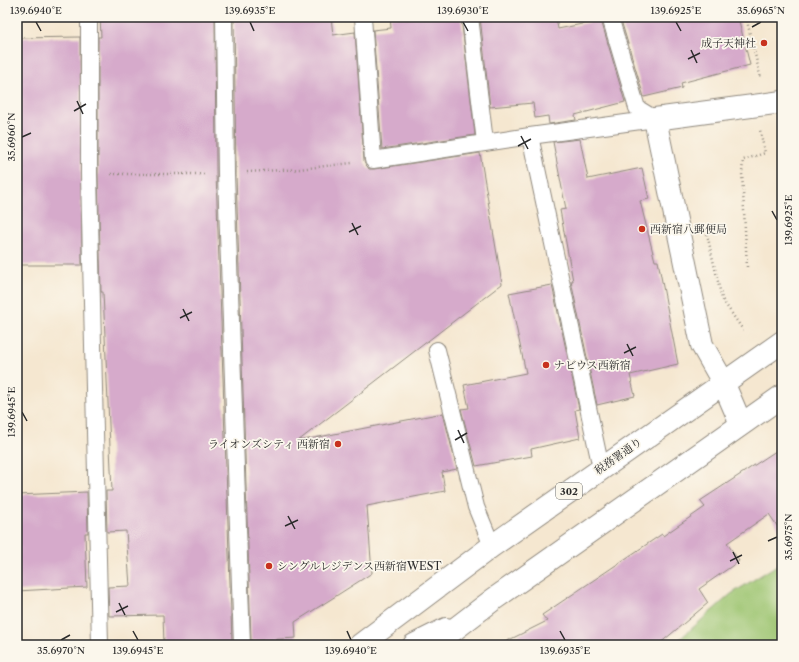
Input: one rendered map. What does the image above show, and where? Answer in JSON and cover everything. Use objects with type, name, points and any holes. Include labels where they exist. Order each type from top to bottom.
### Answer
[{"type":"main road","points":[[741,424],[723,382],[702,345],[655,119],[769,104]]},
{"type":"main road","name":"税務署通り","points":[[360,645],[492,546],[723,382],[782,342]]},
{"type":"main road","points":[[434,645],[472,616],[782,396]]},
{"type":"main road","points":[[414,645],[472,616]]},
{"type":"lane","points":[[89,17],[89,174],[100,645]]},
{"type":"lane","points":[[224,17],[226,174],[242,645]]},
{"type":"lane","points":[[363,17],[373,160],[485,142],[655,119]]},
{"type":"lane","points":[[470,17],[485,142]]},
{"type":"lane","points":[[610,17],[637,108],[655,119]]},
{"type":"lane","points":[[530,136],[601,468]]},
{"type":"lane","points":[[437,350],[476,507],[492,546]]},
{"type":"path","points":[[746,17],[769,104],[760,130],[765,153],[743,160],[742,173],[747,267]]},
{"type":"path","points":[[753,131],[760,130]]},
{"type":"path","points":[[706,231],[722,299],[742,330]]},
{"type":"green space","points":[[782,562],[782,645],[673,645],[731,594]]},
{"type":"building","points":[[100,17],[215,18],[216,174],[232,643],[228,643],[229,645],[164,645],[163,615],[109,616],[108,587],[130,586],[126,531],[107,532],[106,491],[112,491],[103,292],[101,292],[98,174],[98,37],[101,37]]},
{"type":"building","points":[[234,17],[331,17],[333,35],[355,32],[364,161],[369,169],[480,153],[502,284],[298,441],[443,413],[457,469],[442,472],[445,491],[367,506],[372,573],[295,622],[296,638],[251,641],[236,174]]},
{"type":"building","points":[[390,17],[461,17],[475,135],[382,149],[373,30],[391,28]]},
{"type":"building","points":[[480,17],[556,17],[558,29],[601,20],[625,102],[575,115],[576,120],[549,124],[548,116],[535,118],[533,103],[490,107]]},
{"type":"building","points":[[620,17],[738,17],[750,65],[681,83],[682,88],[644,97]]},
{"type":"building","points":[[80,37],[82,265],[17,265],[17,38]]},
{"type":"building","points":[[580,139],[588,179],[642,168],[649,199],[640,201],[655,261],[658,261],[678,364],[630,375],[635,396],[597,405],[571,281],[573,281],[560,210],[566,209],[553,142]]},
{"type":"building","points":[[552,285],[579,409],[575,410],[580,438],[531,449],[532,456],[476,466],[461,409],[469,408],[464,385],[526,373],[509,293]]},
{"type":"building","points":[[782,447],[782,533],[769,514],[727,543],[739,561],[699,589],[708,603],[658,645],[499,645],[547,621],[542,615],[662,534],[663,536],[705,507],[700,501]]},
{"type":"building","points":[[87,492],[88,533],[85,533],[87,587],[17,591],[17,495]]},
{"type":"place","name":"成子天神社","points":[[764,43]]},
{"type":"place","name":"西新宿八郵便局","points":[[642,229]]},
{"type":"place","name":"ナビウス西新宿","points":[[546,365]]},
{"type":"place","name":"ライオンズシティ 西新宿","points":[[338,444]]},
{"type":"place","name":"シングルレジデンス西新宿WEST","points":[[269,566]]}]
